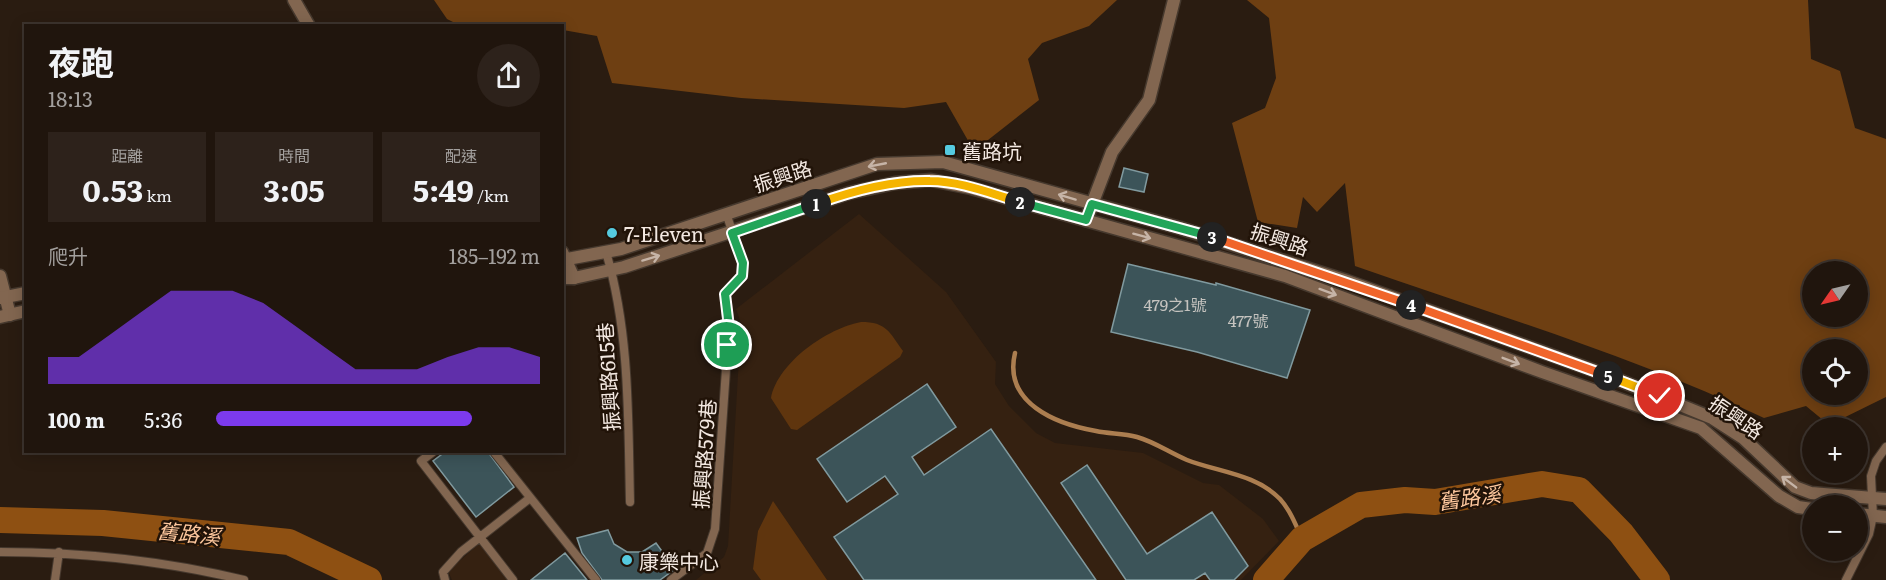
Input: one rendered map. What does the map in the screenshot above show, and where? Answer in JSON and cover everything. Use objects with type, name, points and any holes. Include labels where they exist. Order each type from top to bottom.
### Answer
[{"type":"street","points":[[294,0],[308,24]]},
{"type":"street","points":[[1086,220],[1112,152],[1149,100],[1174,0]]},
{"type":"street","name":"振興路","points":[[564,257],[606,252],[877,164],[915,161],[944,162],[1250,248],[1650,392],[1712,418],[1743,438],[1795,487],[1811,493],[1886,499]]},
{"type":"street","name":"振興路","points":[[568,278],[611,270],[732,233],[849,193],[895,183],[931,180],[971,188],[1285,276],[1542,372],[1701,428],[1779,496],[1802,508]]},
{"type":"street","points":[[564,257],[568,278]]},
{"type":"street","points":[[0,276],[5,316],[24,311]]},
{"type":"street","points":[[3,297],[24,293]]},
{"type":"lane","name":"振興路579巷","points":[[671,580],[707,553],[713,541],[729,327],[725,294],[742,276],[743,263],[726,213]]},
{"type":"lane","name":"振興路615巷","points":[[606,252],[626,362],[630,502]]},
{"type":"lane","points":[[1846,580],[1880,516],[1871,497],[1873,468],[1886,447]]},
{"type":"lane","points":[[432,453],[421,461],[513,580]]},
{"type":"lane","points":[[495,453],[596,580]]},
{"type":"lane","points":[[445,580],[443,572],[480,537],[530,498]]},
{"type":"lane","points":[[0,552],[60,552],[217,574],[244,580]]},
{"type":"lane","points":[[55,580],[60,552]]},
{"type":"shaded area","points":[[434,0],[1117,0],[1089,26],[1042,43],[1028,59],[1039,100],[974,151],[946,102],[904,108],[741,98],[612,83],[597,36],[564,30],[564,24],[457,24],[447,19]]},
{"type":"shaded area","points":[[1247,0],[1808,0],[1811,59],[1840,71],[1855,128],[1886,139],[1886,397],[1845,417],[1819,417],[1806,406],[1764,418],[1613,355],[1355,266],[1345,183],[1317,212],[1303,197],[1297,228],[1258,222],[1232,123],[1265,108],[1276,78],[1269,18]]},
{"type":"shaded area","points":[[859,214],[946,292],[996,362],[995,384],[1009,406],[1036,433],[1055,443],[1143,453],[1203,483],[1219,485],[1263,519],[1279,541],[1241,580],[696,580],[724,557],[728,546],[741,323],[736,309]]},
{"type":"shaded area","points":[[861,322],[870,322],[886,329],[903,351],[900,357],[797,430],[791,429],[771,398],[783,372],[806,349],[820,339],[834,331]]},
{"type":"shaded area","points":[[773,501],[827,580],[761,580],[753,569],[758,531]]},
{"type":"shaded area","points":[[480,543],[508,580],[452,580],[448,571]]},
{"type":"building","points":[[1124,168],[1148,174],[1144,192],[1119,187]]},
{"type":"building","points":[[1128,264],[1216,285],[1216,283],[1310,310],[1287,378],[1197,352],[1111,332]]},
{"type":"building","points":[[927,384],[956,427],[912,457],[924,475],[991,429],[1096,580],[864,580],[834,537],[898,494],[885,476],[847,502],[817,459]]},
{"type":"building","points":[[444,453],[489,453],[514,487],[476,517],[433,461]]},
{"type":"building","points":[[1087,465],[1147,554],[1212,512],[1248,566],[1234,580],[1210,580],[1205,573],[1194,580],[1126,580],[1061,483]]},
{"type":"building","name":"康樂中心","points":[[608,530],[614,544],[627,552],[642,552],[656,543],[675,569],[660,580],[602,580],[582,553],[577,538]]},
{"type":"building","points":[[565,553],[587,580],[531,580]]},
{"type":"waterway","points":[[1015,353],[1013,370],[1017,385],[1025,398],[1036,408],[1065,423],[1081,428],[1144,439],[1187,460],[1260,484],[1284,503],[1302,539]]},
{"type":"waterway","name":"舊路溪","points":[[1266,580],[1302,539],[1361,505],[1405,500],[1435,502],[1542,484],[1579,490],[1621,533],[1657,580]]},
{"type":"waterway","name":"舊路溪","points":[[0,520],[103,523],[289,542],[369,580]]},
{"type":"place","name":"舊路坑","points":[[950,150]]},
{"type":"place","name":"7-Eleven","points":[[612,233]]},
{"type":"place","name":"康樂中心","points":[[627,560]]},
{"type":"route","points":[[727,345],[729,327],[725,294],[742,276],[743,263],[732,233],[849,193],[895,183],[931,180],[971,188],[1086,220],[1092,204],[1250,248],[1347,281],[1660,396]]}]
